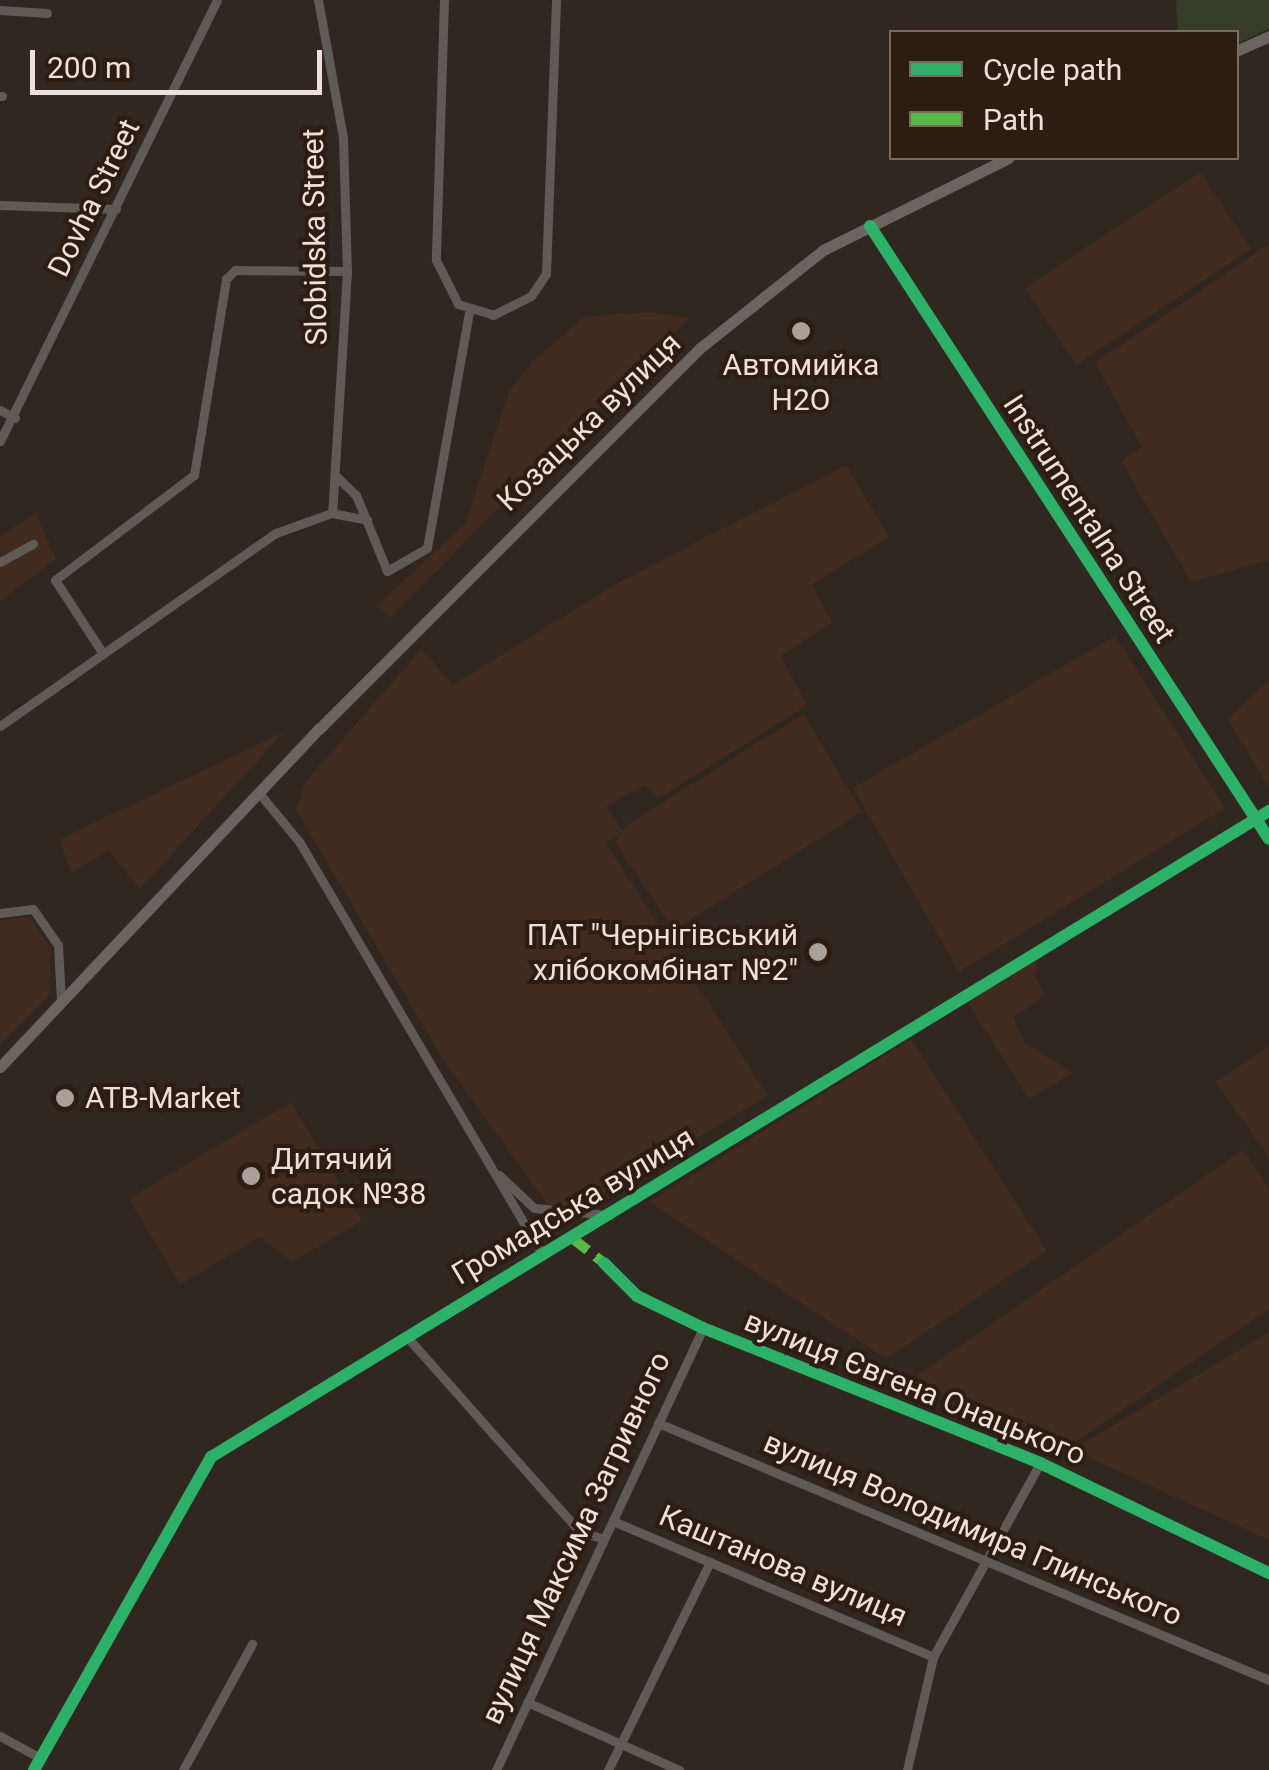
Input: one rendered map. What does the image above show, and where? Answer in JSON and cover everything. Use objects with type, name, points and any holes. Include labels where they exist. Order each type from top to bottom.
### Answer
[{"type":"main road","points":[[1239,50],[1269,36]]},
{"type":"main road","name":"Козацька вулиця","points":[[0,1067],[259,793],[700,348],[796,268],[870,226],[1004,160]]},
{"type":"street","name":"Dovha Street","points":[[0,441],[217,0]]},
{"type":"street","name":"Slobidska Street","points":[[318,0],[343,138],[347,271],[332,514]]},
{"type":"street","points":[[444,0],[436,260],[448,294],[469,312],[509,309],[546,274],[556,0]]},
{"type":"street","points":[[0,10],[46,13]]},
{"type":"street","points":[[0,204],[116,209]]},
{"type":"street","name":"Instrumentalna Street","points":[[870,226],[1269,839]]},
{"type":"street","points":[[102,652],[56,580],[194,475],[226,279],[235,270],[347,271]]},
{"type":"street","points":[[335,475],[395,573],[427,548],[469,312]]},
{"type":"street","points":[[0,410],[14,418]]},
{"type":"street","points":[[0,726],[232,558],[332,514],[366,520]]},
{"type":"street","points":[[0,562],[33,544]]},
{"type":"street","points":[[259,793],[300,843],[542,1254]]},
{"type":"street","name":"Громадська вулиця","points":[[34,1770],[211,1458],[1269,811]]},
{"type":"street","points":[[0,913],[33,909],[50,933],[62,1001]]},
{"type":"street","points":[[490,1166],[534,1208],[610,1215]]},
{"type":"street","name":"вулиця Євгена Онацького","points":[[604,1264],[637,1296],[703,1328],[1040,1463],[1269,1574]]},
{"type":"street","name":"вулиця Максима Загривного","points":[[496,1770],[703,1328]]},
{"type":"street","points":[[407,1336],[579,1531],[604,1539]]},
{"type":"street","name":"вулиця Володимира Глинського","points":[[658,1423],[1269,1680]]},
{"type":"street","points":[[907,1770],[933,1656],[1040,1463]]},
{"type":"street","name":"Каштанова вулиця","points":[[613,1521],[933,1656]]},
{"type":"street","points":[[608,1770],[710,1562]]},
{"type":"street","points":[[183,1770],[252,1644]]},
{"type":"street","points":[[527,1702],[679,1770]]},
{"type":"street","points":[[0,1736],[40,1758]]},
{"type":"shaded area","points":[[1200,172],[1251,249],[1076,365],[1025,288]]},
{"type":"shaded area","points":[[1269,244],[1269,560],[1191,582],[1121,461],[1142,447],[1095,363]]},
{"type":"shaded area","points":[[649,312],[689,318],[390,618],[377,605],[465,524],[509,391],[533,361],[584,317]]},
{"type":"shaded area","points":[[846,465],[889,537],[811,585],[833,622],[781,656],[807,705],[658,799],[645,785],[606,806],[623,832],[606,843],[768,1096],[574,1211],[547,1204],[444,1061],[296,810],[304,784],[421,649],[453,685],[616,584]]},
{"type":"shaded area","points":[[36,513],[56,559],[0,601],[0,537]]},
{"type":"shaded area","points":[[1115,636],[1225,808],[959,972],[853,788]]},
{"type":"shaded area","points":[[1269,680],[1269,787],[1227,719]]},
{"type":"shaded area","points":[[804,714],[862,812],[674,930],[615,843],[628,824]]},
{"type":"shaded area","points":[[285,731],[140,889],[108,850],[72,873],[59,840]]},
{"type":"shaded area","points":[[29,917],[51,948],[49,996],[0,1045],[0,920]]},
{"type":"shaded area","points":[[1039,957],[1035,977],[1046,995],[1013,1017],[1025,1043],[1073,1073],[1029,1099],[966,1000]]},
{"type":"shaded area","points":[[911,1039],[1047,1251],[886,1359],[649,1202]]},
{"type":"shaded area","points":[[1269,1046],[1269,1157],[1215,1082]]},
{"type":"shaded area","name":"Дитячий садок №38","points":[[291,1102],[362,1221],[292,1262],[260,1237],[180,1284],[129,1199]]},
{"type":"shaded area","points":[[1243,1150],[1269,1188],[1269,1309],[1070,1446],[1037,1424],[1010,1432],[915,1377]]},
{"type":"shaded area","points":[[1269,1332],[1269,1540],[1072,1450]]},
{"type":"green space","points":[[1176,0],[1269,0],[1269,28],[1239,43],[1239,30],[1178,30]]},
{"type":"marked path","points":[[572,1238],[604,1263]]},
{"type":"cycle path","points":[[870,226],[1269,839]]},
{"type":"cycle path","points":[[34,1770],[211,1457],[1269,811]]},
{"type":"cycle path","points":[[604,1263],[637,1296],[703,1328],[1040,1463],[1269,1573]]},
{"type":"place","name":"Автомийка H2O","points":[[801,331]]},
{"type":"place","name":"ПАТ \"Чернігівський хлібокомбінат №2\"","points":[[818,952]]},
{"type":"place","name":"ATB-Market","points":[[65,1098]]},
{"type":"place","name":"Дитячий садок №38","points":[[251,1176]]}]
